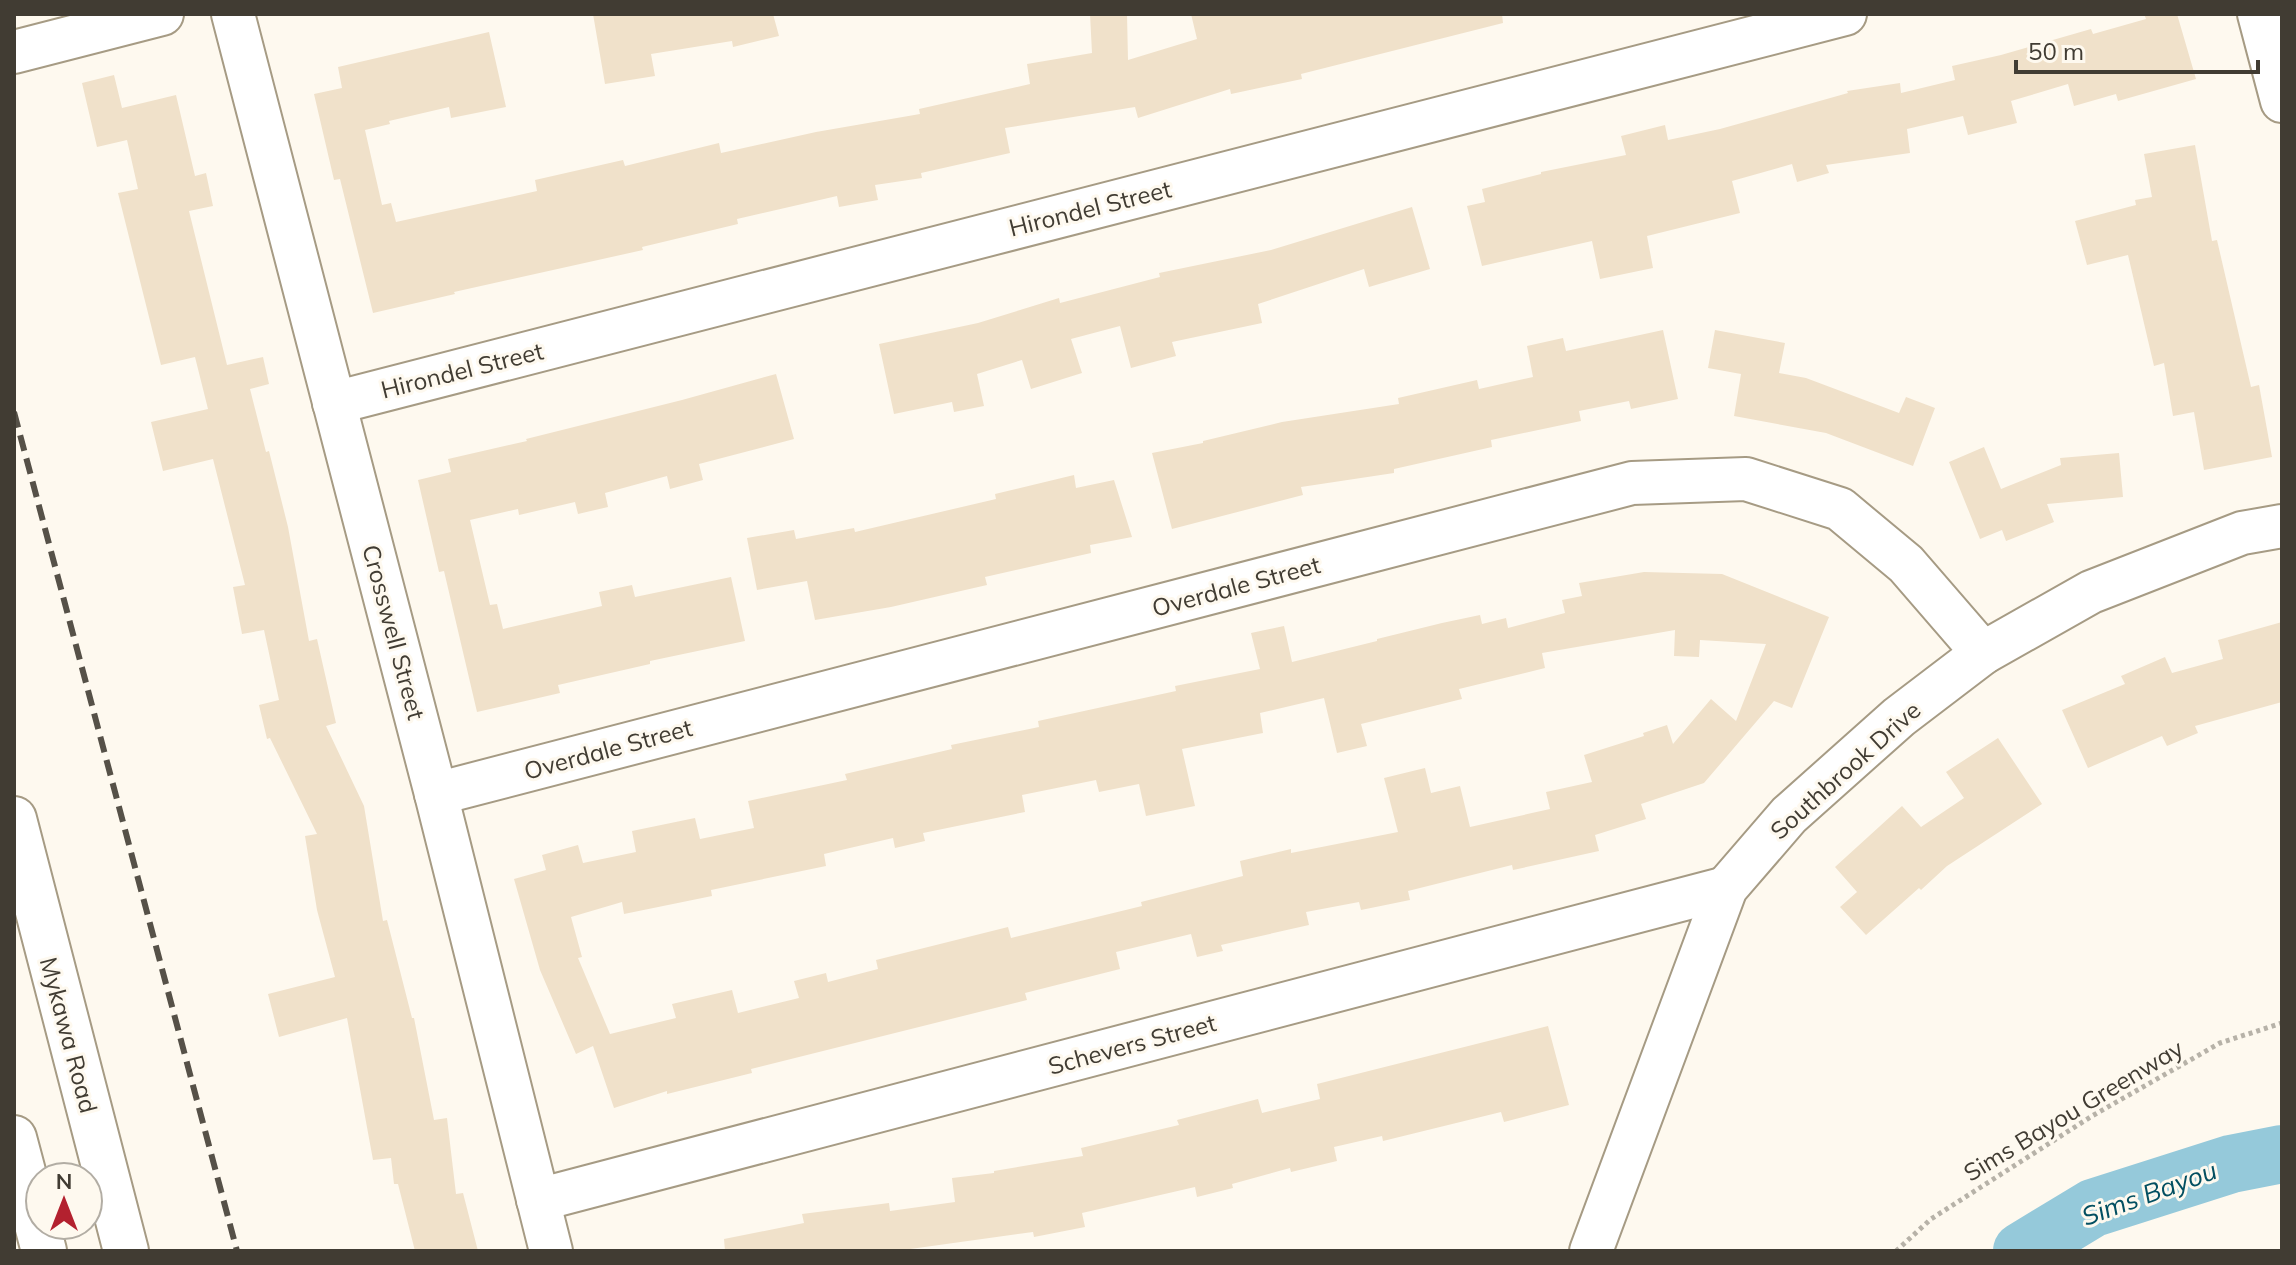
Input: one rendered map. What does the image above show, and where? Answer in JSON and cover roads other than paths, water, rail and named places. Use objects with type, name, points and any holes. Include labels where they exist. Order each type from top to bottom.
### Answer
[{"type":"main road","name":"Mykawa Road","points":[[14,819],[126,1251]]},
{"type":"main road","points":[[14,1138],[44,1251]]},
{"type":"street","points":[[14,52],[162,14]]},
{"type":"street","name":"Crosswell Street","points":[[233,14],[436,794],[551,1251]]},
{"type":"street","name":"Hirondel Street","points":[[334,403],[1845,14]]},
{"type":"street","points":[[2259,14],[2282,101]]},
{"type":"street","name":"Overdale Street","points":[[436,794],[1632,483],[1746,479],[1840,509],[1906,564],[1983,653]]},
{"type":"street","name":"Southbrook Drive","points":[[1591,1251],[1726,888],[1789,815],[1899,717],[1983,653],[2091,592],[2242,533],[2282,526]]},
{"type":"street","name":"Schevers Street","points":[[538,1200],[1726,888]]},
{"type":"waterway","name":"Sims Bayou","points":[[2022,1251],[2093,1208],[2231,1164],[2282,1154]]},
{"type":"railway","points":[[14,412],[237,1251]]}]
